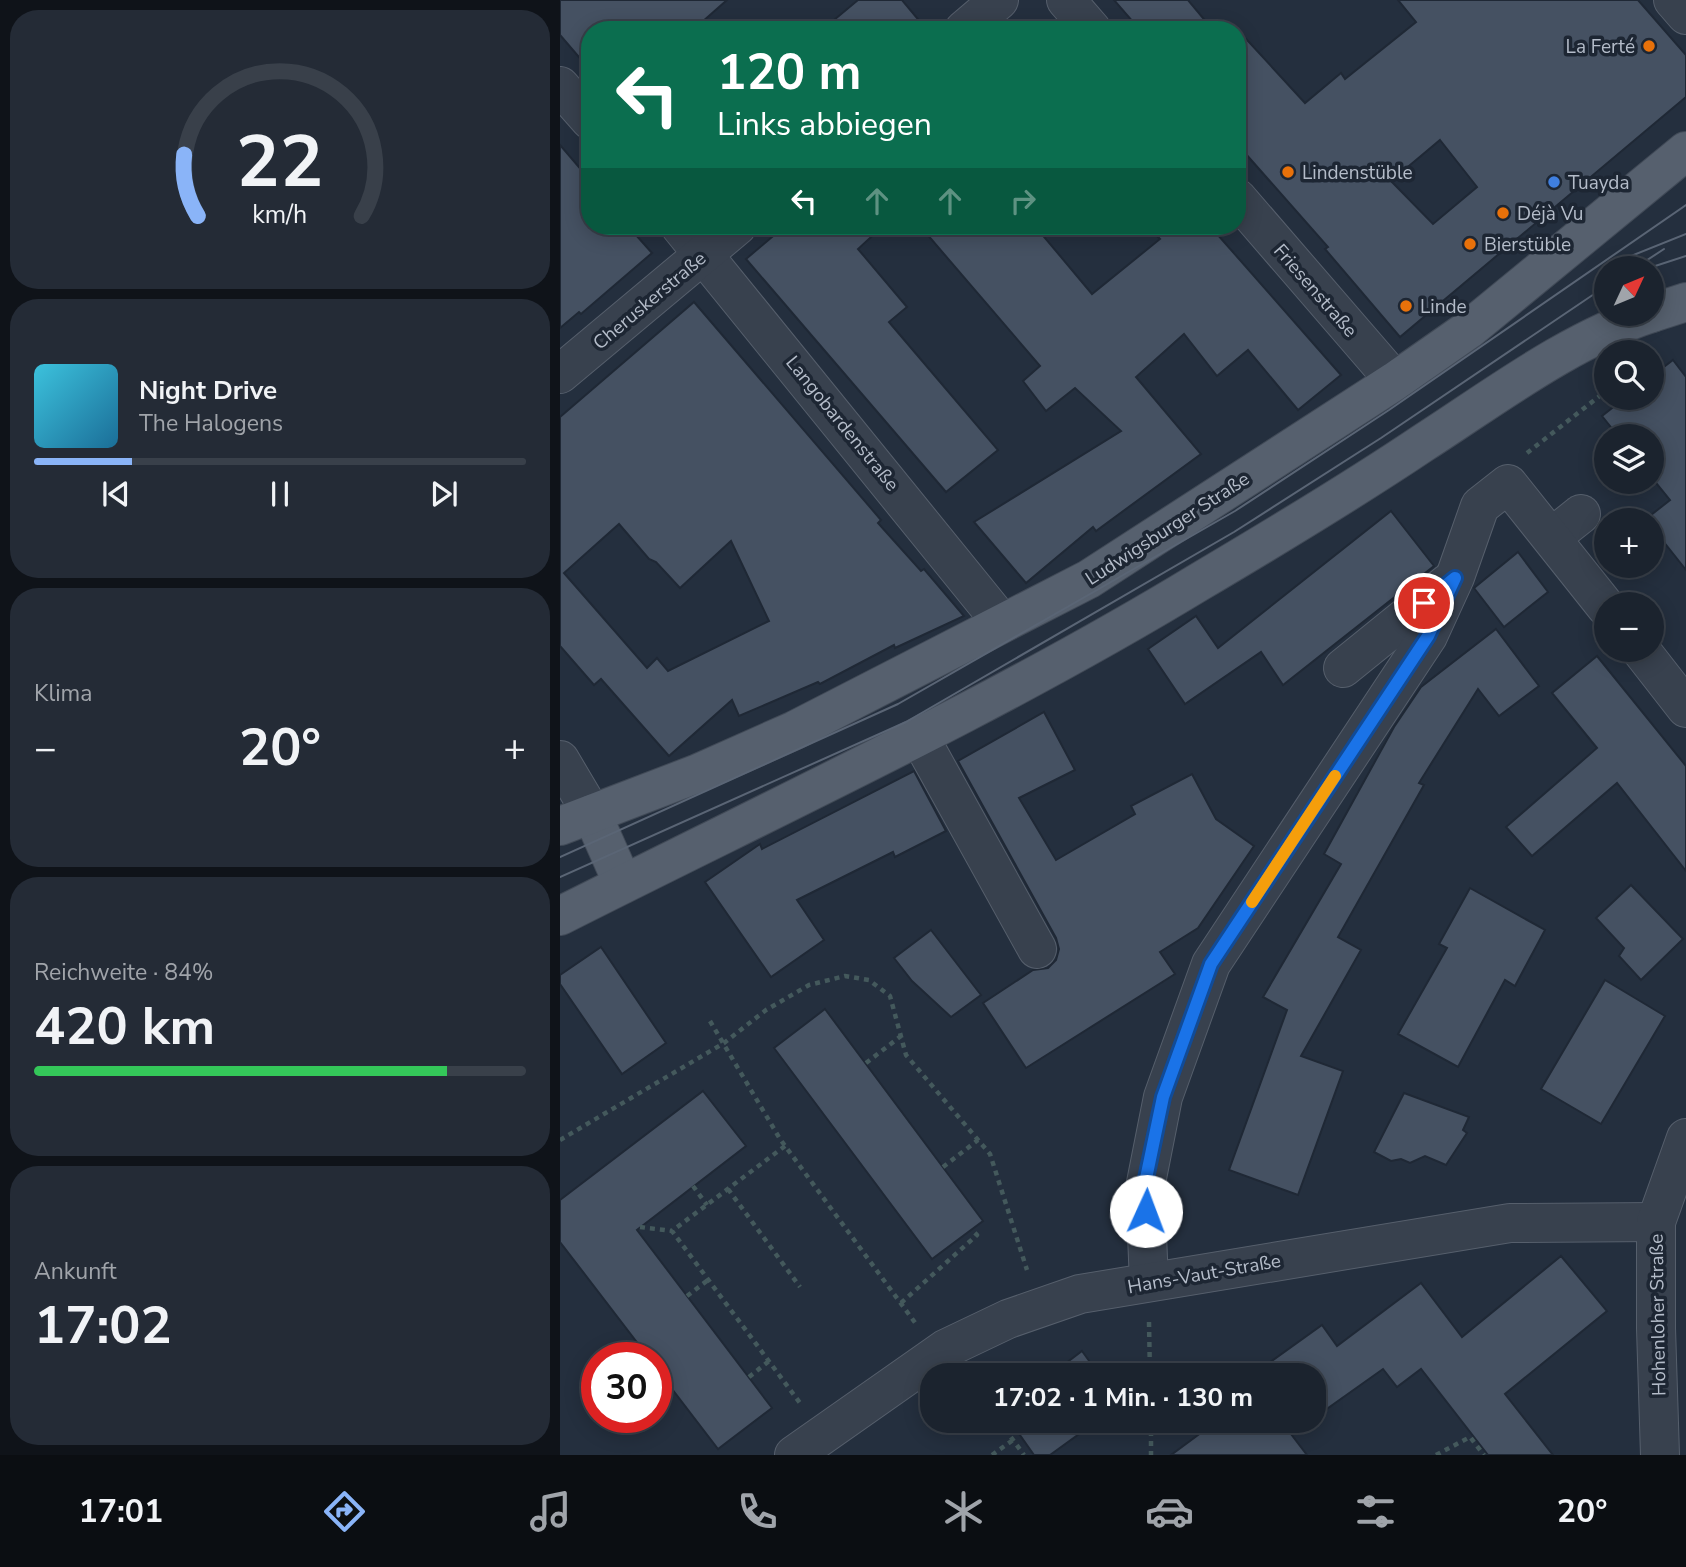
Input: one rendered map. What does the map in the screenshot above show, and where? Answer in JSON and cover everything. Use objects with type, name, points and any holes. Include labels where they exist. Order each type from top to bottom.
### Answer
[{"type":"main road","name":"Ludwigsburger Straße","points":[[576,820],[795,730],[1089,579],[1395,381],[1468,330],[1686,151]]},
{"type":"main road","points":[[1664,309],[1686,302]]},
{"type":"main road","points":[[560,916],[920,738],[1197,584],[1409,453],[1541,366],[1621,326]]},
{"type":"main road","points":[[576,820],[623,884]]},
{"type":"street","points":[[974,21],[999,0]]},
{"type":"street","points":[[1066,0],[1084,21]]},
{"type":"street","points":[[1673,0],[1686,15]]},
{"type":"street","points":[[560,86],[581,110]]},
{"type":"street","name":"Friesenstraße","points":[[1246,208],[1395,381]]},
{"type":"street","name":"Cheruskerstraße","points":[[560,374],[692,240]]},
{"type":"street","name":"Langobardenstraße","points":[[692,240],[1002,623]]},
{"type":"street","points":[[1149,1282],[1144,1188],[1163,1097],[1211,964],[1428,636],[1455,578],[1480,506],[1507,484],[1594,592]]},
{"type":"street","points":[[1552,537],[1581,514]]},
{"type":"street","points":[[1343,668],[1455,578]]},
{"type":"street","points":[[1650,662],[1686,708]]},
{"type":"street","points":[[920,738],[1037,950]]},
{"type":"street","points":[[560,760],[576,820]]},
{"type":"street","name":"Hohenloher Straße","points":[[1658,1454],[1656,1222],[1686,1138]]},
{"type":"street","name":"Hans-Vaut-Straße","points":[[794,1455],[945,1349],[1008,1319],[1080,1294],[1510,1223],[1656,1222]]},
{"type":"path","points":[[1507,484],[1524,456],[1594,401]]},
{"type":"path","points":[[560,1140],[724,1043],[766,1010],[809,985],[845,976],[869,980],[890,996],[906,1055],[990,1154],[1038,1308]]},
{"type":"path","points":[[710,1021],[785,1146],[922,1333]]},
{"type":"path","points":[[866,1063],[901,1035]]},
{"type":"path","points":[[943,1167],[978,1139]]},
{"type":"path","points":[[640,1227],[672,1231],[785,1146]]},
{"type":"path","points":[[693,1186],[707,1205]]},
{"type":"path","points":[[728,1189],[800,1287]]},
{"type":"path","points":[[901,1303],[977,1235],[972,1230]]},
{"type":"path","points":[[672,1231],[790,1390]]},
{"type":"path","points":[[687,1296],[708,1280]]},
{"type":"path","points":[[1149,1282],[1150,1363]]},
{"type":"path","points":[[749,1377],[769,1361]]},
{"type":"path","points":[[1008,1433],[1024,1455]]},
{"type":"path","points":[[1151,1433],[1151,1455]]},
{"type":"path","points":[[1436,1455],[1470,1437],[1484,1455]]},
{"type":"path","points":[[992,1455],[1013,1440]]},
{"type":"building","points":[[560,0],[727,0],[703,21],[581,21],[581,60],[560,35]]},
{"type":"building","points":[[858,0],[902,0],[920,21],[833,21]]},
{"type":"building","points":[[1114,0],[1188,0],[1206,21],[1132,21]]},
{"type":"building","points":[[1398,0],[1638,0],[1686,55],[1686,97],[1400,337],[1325,249],[1328,247],[1246,154],[1246,39],[1305,103],[1341,73],[1345,79],[1416,22]],"holes":[[[1440,140],[1477,187],[1433,224],[1391,181]]]},
{"type":"building","points":[[560,145],[581,170],[581,235],[636,235],[652,253],[581,314],[579,312],[560,328]]},
{"type":"building","points":[[774,235],[873,235],[858,249],[907,307],[889,322],[998,450],[946,492],[746,259]]},
{"type":"building","points":[[928,235],[1043,235],[1092,294],[1160,239],[1156,235],[1218,235],[1341,375],[1298,410],[1248,350],[1217,376],[1184,334],[1136,377],[1201,454],[1096,531],[1093,527],[1026,583],[974,522],[1121,431],[1075,388],[1046,411],[1023,381],[1040,366]]},
{"type":"building","points":[[694,302],[881,520],[878,523],[921,571],[924,569],[964,616],[895,648],[894,645],[820,684],[818,682],[739,716],[732,700],[669,756],[601,679],[594,685],[560,646],[560,417]],"holes":[[[619,524],[649,559],[656,562],[680,588],[731,541],[769,621],[668,671],[657,658],[647,668],[564,573]]]},
{"type":"building","points":[[1673,360],[1686,377],[1686,570],[1664,542],[1664,508],[1660,508],[1670,500],[1664,493],[1664,424],[1608,424],[1602,416],[1610,410],[1664,410],[1664,367]]},
{"type":"building","points":[[1391,511],[1434,566],[1283,685],[1261,652],[1185,704],[1148,649],[1196,616],[1218,648]]},
{"type":"building","points":[[1518,552],[1548,592],[1504,627],[1474,588]]},
{"type":"building","points":[[1496,629],[1539,686],[1499,716],[1478,689],[1419,783],[1424,785],[1338,937],[1361,950],[1301,1056],[1343,1071],[1298,1195],[1229,1170],[1287,1010],[1263,997],[1341,864],[1324,854],[1394,727],[1421,687]]},
{"type":"building","points":[[1594,658],[1594,662],[1602,662],[1686,766],[1686,871],[1617,783],[1532,856],[1506,827],[1597,748],[1552,693]]},
{"type":"building","points":[[1044,712],[1075,770],[1019,798],[1056,860],[1135,814],[1131,806],[1192,774],[1216,819],[1254,846],[1198,928],[1160,952],[1175,974],[1026,1068],[983,1003],[1033,970],[1048,968],[1056,960],[1059,949],[1056,938],[958,761]]},
{"type":"building","points":[[914,771],[946,831],[895,857],[893,852],[797,900],[824,940],[771,977],[705,882],[760,844],[762,849]]},
{"type":"building","points":[[1631,885],[1683,939],[1641,980],[1619,956],[1624,948],[1596,918]]},
{"type":"building","points":[[1470,888],[1545,930],[1515,986],[1505,980],[1458,1067],[1398,1034],[1447,948],[1439,944]]},
{"type":"building","points":[[931,930],[981,995],[951,1017],[912,981],[894,958]]},
{"type":"building","points":[[601,947],[666,1043],[622,1074],[560,984],[560,975]]},
{"type":"building","points":[[1605,980],[1665,1016],[1601,1124],[1541,1089]]},
{"type":"building","points":[[825,1009],[983,1221],[932,1259],[774,1048]]},
{"type":"building","points":[[703,1091],[746,1146],[637,1230],[772,1408],[718,1449],[672,1389],[672,1342],[637,1342],[560,1242],[560,1200]]},
{"type":"building","points":[[1404,1093],[1469,1117],[1463,1130],[1467,1133],[1446,1165],[1425,1156],[1410,1163],[1401,1159],[1391,1161],[1374,1152]]},
{"type":"building","points":[[1561,1256],[1607,1311],[1505,1394],[1553,1455],[1488,1455],[1421,1369],[1397,1387],[1383,1369],[1326,1409],[1326,1363],[1269,1363],[1322,1325],[1337,1346],[1421,1283],[1462,1337]]},
{"type":"building","points":[[1082,1351],[1091,1363],[1066,1363]]},
{"type":"building","points":[[1018,1433],[1080,1433],[1050,1455],[1034,1455]]},
{"type":"building","points":[[1201,1433],[1290,1433],[1307,1455],[1171,1455]]},
{"type":"tram line","points":[[560,857],[898,704],[1235,511],[1389,410],[1686,205]]},
{"type":"tram line","points":[[1631,256],[1686,234]]},
{"type":"tram line","points":[[1653,256],[1664,249]]},
{"type":"tram line","points":[[1664,263],[1686,256]]},
{"type":"tram line","points":[[560,877],[906,722],[1234,532],[1381,438],[1594,294]]},
{"type":"slow traffic","points":[[1252,902],[1335,776]]},
{"type":"place","name":"La Ferté","points":[[1649,46]]},
{"type":"place","name":"Lindenstüble","points":[[1288,172]]},
{"type":"place","name":"Tuayda","points":[[1554,182]]},
{"type":"place","name":"Déjà Vu","points":[[1503,213]]},
{"type":"place","name":"Bierstüble","points":[[1470,244]]},
{"type":"place","name":"Linde","points":[[1406,306]]},
{"type":"route","points":[[1146,1211],[1144,1188],[1163,1097],[1211,964],[1428,636],[1455,578],[1424,603]]}]
